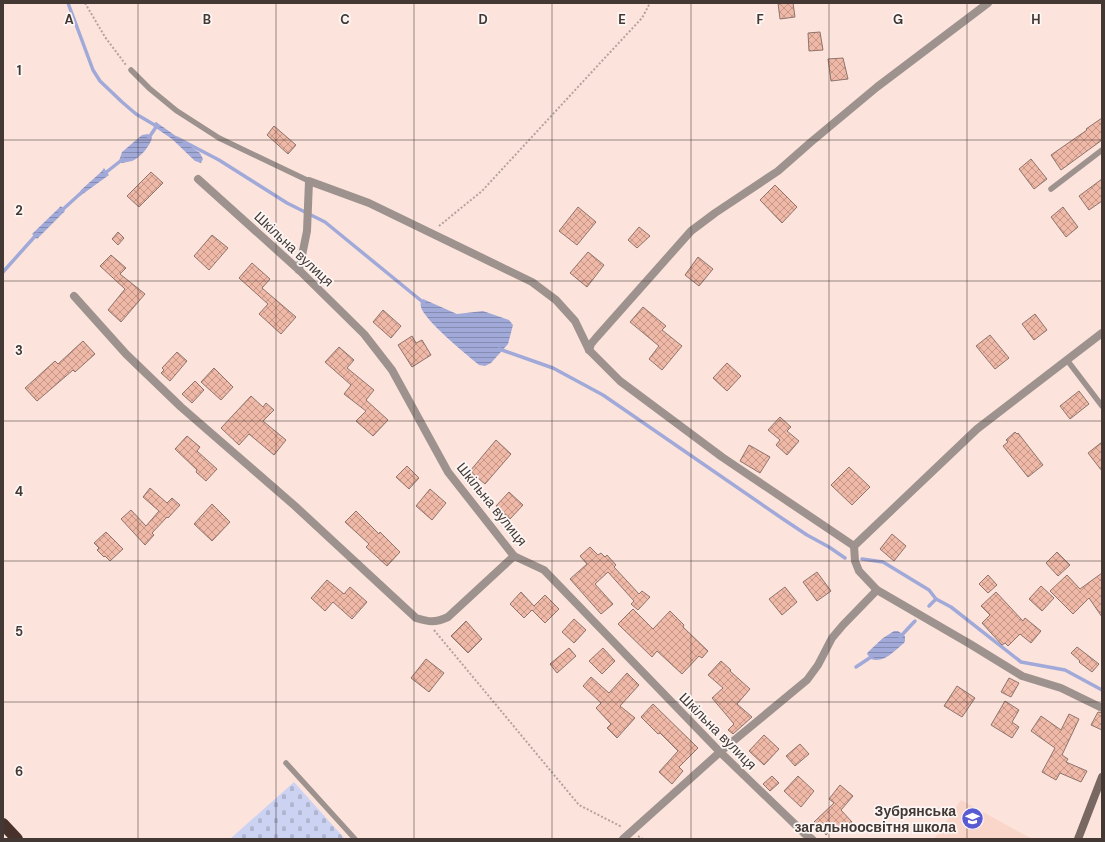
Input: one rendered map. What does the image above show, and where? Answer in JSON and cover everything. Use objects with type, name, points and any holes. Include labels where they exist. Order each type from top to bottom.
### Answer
[{"type":"highway","points":[[3,824],[17,839]]},
{"type":"main road","points":[[1078,839],[1102,777]]},
{"type":"street","points":[[588,350],[596,338],[691,231],[778,171],[877,86],[988,3]]},
{"type":"street","name":"Шкільна вулиця","points":[[198,179],[300,270],[364,334],[392,370],[448,472],[514,556],[544,570],[720,752],[812,839]]},
{"type":"street","points":[[300,270],[307,231],[309,181],[369,204],[532,282],[556,300],[574,321],[588,350],[620,381],[716,452],[854,546]]},
{"type":"street","points":[[74,296],[126,354],[181,407],[295,506],[416,618],[427,622],[439,621],[448,618],[514,556]]},
{"type":"street","points":[[854,546],[977,429],[1102,333]]},
{"type":"street","points":[[854,546],[855,561],[859,571],[877,590],[1022,676],[1061,688],[1102,708]]},
{"type":"street","points":[[623,839],[720,752],[806,680],[818,665],[832,638],[877,590]]},
{"type":"lane","points":[[131,70],[149,88],[177,111],[219,138],[309,181]]},
{"type":"lane","points":[[1051,189],[1102,150]]},
{"type":"lane","points":[[1067,360],[1102,406]]},
{"type":"lane","points":[[286,763],[355,839]]},
{"type":"path","points":[[85,3],[105,37],[131,70]]},
{"type":"path","points":[[430,234],[482,192],[642,18],[650,3]]},
{"type":"path","points":[[427,622],[579,805],[643,839]]},
{"type":"shaded area","points":[[156,122],[200,153],[203,159],[201,163],[195,161],[172,139],[153,126]]},
{"type":"shaded area","points":[[148,134],[152,138],[149,145],[141,155],[132,161],[122,163],[119,161],[122,152],[142,135]]},
{"type":"shaded area","points":[[104,168],[109,175],[80,196],[81,190]]},
{"type":"shaded area","points":[[61,206],[65,211],[37,239],[32,234]]},
{"type":"shaded area","points":[[423,299],[457,314],[483,311],[509,320],[513,325],[508,344],[491,363],[485,366],[479,365],[447,337],[424,313],[421,307]]},
{"type":"shaded area","points":[[894,631],[898,631],[905,636],[904,643],[885,658],[880,660],[871,659],[867,654],[868,652],[883,638]]},
{"type":"shaded area","name":"Зубрянська загальноосвітня школа","points":[[961,800],[1032,839],[934,839]]},
{"type":"green space","points":[[294,782],[345,839],[230,839]]},
{"type":"building","points":[[778,3],[793,3],[795,17],[780,19]]},
{"type":"building","points":[[820,32],[823,50],[809,51],[808,33]]},
{"type":"building","points":[[843,58],[848,79],[831,81],[828,59]]},
{"type":"building","points":[[1102,118],[1102,140],[1061,170],[1051,155]]},
{"type":"building","points":[[274,126],[296,145],[288,154],[267,135]]},
{"type":"building","points":[[1031,159],[1047,179],[1034,189],[1019,169]]},
{"type":"building","points":[[151,172],[163,183],[139,207],[127,196]]},
{"type":"building","points":[[1102,179],[1102,201],[1089,210],[1079,196]]},
{"type":"building","points":[[775,185],[797,207],[782,223],[760,200]]},
{"type":"building","points":[[578,207],[596,222],[577,245],[559,231]]},
{"type":"building","points":[[1063,207],[1078,227],[1066,237],[1051,217]]},
{"type":"building","points":[[639,227],[650,236],[637,248],[628,240]]},
{"type":"building","points":[[118,232],[124,238],[118,245],[112,239]]},
{"type":"building","points":[[212,235],[228,248],[209,270],[194,256]]},
{"type":"building","points":[[588,252],[604,265],[587,287],[570,273]]},
{"type":"building","points":[[111,255],[126,268],[120,274],[145,294],[121,322],[108,310],[125,289],[100,266]]},
{"type":"building","points":[[698,257],[713,269],[699,286],[685,275]]},
{"type":"building","points":[[252,263],[270,279],[262,288],[296,317],[281,334],[259,314],[268,304],[239,278]]},
{"type":"building","points":[[643,307],[666,326],[662,330],[682,346],[662,370],[649,359],[659,346],[630,322]]},
{"type":"building","points":[[383,310],[401,326],[391,338],[373,322]]},
{"type":"building","points":[[1035,314],[1047,330],[1034,340],[1022,324]]},
{"type":"building","points":[[990,335],[1009,358],[995,369],[976,346]]},
{"type":"building","points":[[412,336],[416,343],[422,340],[431,355],[412,367],[398,345]]},
{"type":"building","points":[[83,341],[95,354],[75,372],[73,370],[37,401],[25,388],[55,361],[58,364]]},
{"type":"building","points":[[339,347],[354,360],[347,368],[374,390],[366,400],[388,420],[373,436],[356,421],[366,411],[344,394],[351,385],[325,362]]},
{"type":"building","points":[[177,352],[187,361],[170,381],[161,373],[164,370],[162,368]]},
{"type":"building","points":[[727,363],[741,376],[727,391],[713,378]]},
{"type":"building","points":[[214,368],[233,387],[221,400],[201,382]]},
{"type":"building","points":[[195,381],[204,390],[192,403],[182,394]]},
{"type":"building","points":[[1079,391],[1089,404],[1070,419],[1060,406]]},
{"type":"building","points":[[251,396],[263,407],[266,403],[274,410],[263,421],[286,440],[274,455],[249,434],[239,445],[221,428]]},
{"type":"building","points":[[780,417],[791,427],[787,431],[799,441],[787,455],[776,445],[780,440],[768,430]]},
{"type":"building","points":[[1015,432],[1017,434],[1018,433],[1043,465],[1028,477],[1003,446],[1008,442],[1006,440]]},
{"type":"building","points":[[187,436],[200,447],[197,451],[217,469],[206,481],[175,449]]},
{"type":"building","points":[[496,440],[511,454],[485,484],[470,471]]},
{"type":"building","points":[[1102,442],[1102,471],[1088,453]]},
{"type":"building","points":[[749,445],[770,457],[760,473],[740,461]]},
{"type":"building","points":[[407,466],[419,478],[409,489],[396,477]]},
{"type":"building","points":[[849,467],[870,487],[852,505],[831,485]]},
{"type":"building","points":[[150,488],[167,503],[172,498],[180,505],[152,533],[154,535],[145,545],[121,519],[131,510],[146,526],[159,511],[143,497]]},
{"type":"building","points":[[430,489],[446,503],[432,520],[416,506]]},
{"type":"building","points":[[509,492],[523,505],[510,519],[496,506]]},
{"type":"building","points":[[212,504],[230,522],[212,541],[194,524]]},
{"type":"building","points":[[356,511],[400,552],[387,566],[366,547],[369,544],[345,522]]},
{"type":"building","points":[[106,532],[123,549],[110,561],[97,550],[99,548],[94,543]]},
{"type":"building","points":[[892,534],[906,546],[894,561],[880,549]]},
{"type":"building","points":[[590,547],[598,555],[601,553],[605,557],[607,555],[616,565],[614,567],[639,594],[642,591],[650,597],[638,610],[631,604],[634,601],[608,572],[595,584],[613,604],[601,614],[570,579],[587,564],[580,556]]},
{"type":"building","points":[[1057,552],[1070,565],[1058,576],[1046,563]]},
{"type":"building","points":[[817,572],[831,591],[817,601],[803,582]]},
{"type":"building","points":[[1102,573],[1102,617],[1089,598],[1073,614],[1050,591],[1067,575],[1080,589]]},
{"type":"building","points":[[988,575],[997,585],[988,593],[979,584]]},
{"type":"building","points":[[327,580],[344,594],[350,587],[367,602],[352,619],[333,602],[325,611],[311,598]]},
{"type":"building","points":[[1041,586],[1054,598],[1042,611],[1029,599]]},
{"type":"building","points":[[785,587],[797,602],[782,615],[769,599]]},
{"type":"building","points":[[521,592],[534,606],[545,595],[559,609],[545,623],[532,610],[524,618],[510,604]]},
{"type":"building","points":[[996,592],[1023,621],[1025,618],[1041,631],[1031,643],[1020,634],[1008,646],[1005,643],[1002,645],[982,623],[990,615],[981,606]]},
{"type":"building","points":[[633,609],[653,629],[670,611],[684,625],[683,627],[708,651],[702,658],[699,656],[682,674],[657,651],[652,657],[618,624]]},
{"type":"building","points":[[574,619],[586,630],[574,643],[562,632]]},
{"type":"building","points":[[466,621],[482,639],[468,653],[451,636]]},
{"type":"building","points":[[1077,647],[1099,664],[1092,672],[1079,662],[1080,661],[1071,653]]},
{"type":"building","points":[[569,648],[576,656],[557,673],[550,664]]},
{"type":"building","points":[[603,648],[615,661],[602,674],[589,661]]},
{"type":"building","points":[[426,659],[444,673],[429,692],[411,678]]},
{"type":"building","points":[[721,661],[750,689],[737,704],[752,717],[733,734],[728,730],[734,724],[712,698],[723,688],[708,675]]},
{"type":"building","points":[[627,673],[639,685],[620,706],[635,718],[617,738],[607,728],[611,724],[596,708],[601,703],[583,686],[591,677],[609,693]]},
{"type":"building","points":[[1009,678],[1019,683],[1011,697],[1001,692]]},
{"type":"building","points":[[957,686],[975,698],[962,717],[944,706]]},
{"type":"building","points":[[1005,701],[1019,710],[1012,722],[1019,727],[1012,738],[991,725]]},
{"type":"building","points":[[653,704],[698,748],[679,767],[683,771],[672,784],[659,772],[678,751],[641,717]]},
{"type":"building","points":[[1098,712],[1102,713],[1102,730],[1091,725]]},
{"type":"building","points":[[1069,714],[1079,719],[1062,755],[1068,759],[1066,762],[1087,771],[1081,782],[1060,773],[1056,780],[1042,772],[1055,748],[1031,731],[1041,716],[1061,730]]},
{"type":"building","points":[[764,735],[779,749],[764,765],[749,751]]},
{"type":"building","points":[[800,744],[809,754],[795,766],[786,756]]},
{"type":"building","points":[[772,776],[779,783],[770,791],[763,784]]},
{"type":"building","points":[[798,776],[814,791],[801,807],[784,791]]},
{"type":"building","points":[[840,785],[853,796],[841,810],[852,822],[841,832],[836,826],[826,835],[814,822],[834,803],[829,799]]},
{"type":"waterway","points":[[68,3],[93,70],[100,81],[136,114],[158,127]]},
{"type":"waterway","points":[[148,139],[156,127]]},
{"type":"waterway","points":[[177,138],[219,160],[287,203],[325,222],[424,303]]},
{"type":"waterway","points":[[104,174],[123,159]]},
{"type":"waterway","points":[[60,212],[82,192]]},
{"type":"waterway","points":[[3,272],[37,234]]},
{"type":"waterway","points":[[499,349],[553,368],[603,395],[783,519],[845,558]]},
{"type":"waterway","points":[[862,559],[883,562],[929,590],[936,599],[951,607],[1021,662],[1065,670],[1102,690]]},
{"type":"waterway","points":[[929,606],[936,599]]},
{"type":"waterway","points":[[900,637],[915,621]]},
{"type":"waterway","points":[[856,667],[874,655]]},
{"type":"place","name":"Зубрянська загальноосвітня школа","points":[[972,819]]}]
